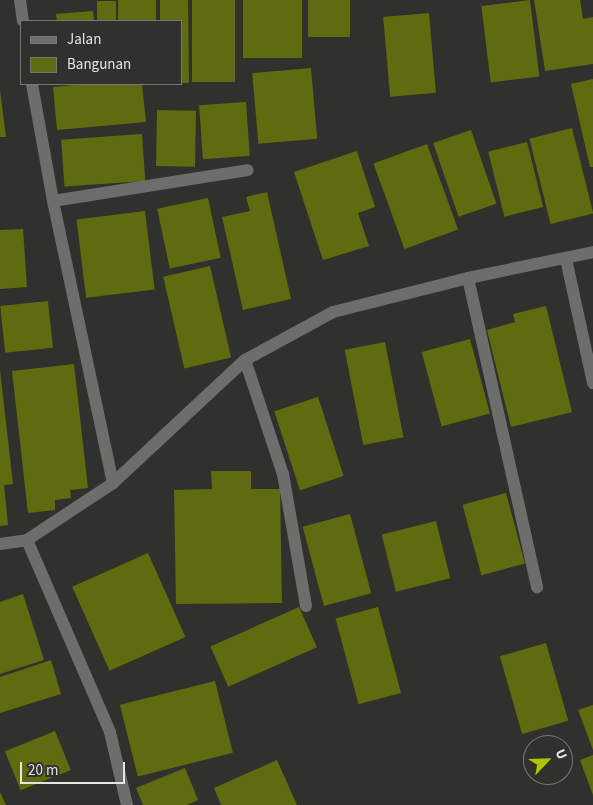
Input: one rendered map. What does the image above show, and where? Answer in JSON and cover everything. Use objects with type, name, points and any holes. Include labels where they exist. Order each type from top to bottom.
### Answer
[{"type":"street","points":[[20,0],[23,20]]},
{"type":"street","points":[[32,85],[53,201],[113,483]]},
{"type":"street","points":[[53,201],[248,170]]},
{"type":"street","points":[[0,544],[28,540],[113,483],[245,360],[333,312],[468,278],[593,252]]},
{"type":"street","points":[[566,258],[593,383]]},
{"type":"street","points":[[468,278],[537,587]]},
{"type":"street","points":[[245,360],[283,474],[306,606]]},
{"type":"street","points":[[28,540],[110,732],[127,805]]},
{"type":"building","points":[[118,0],[156,0],[156,20],[118,20]]},
{"type":"building","points":[[160,0],[188,0],[189,83],[182,83],[182,20],[160,20]]},
{"type":"building","points":[[192,0],[235,0],[235,82],[192,82]]},
{"type":"building","points":[[243,0],[302,0],[302,58],[243,58]]},
{"type":"building","points":[[308,0],[350,0],[350,37],[308,37]]},
{"type":"building","points":[[530,0],[539,76],[491,82],[481,6]]},
{"type":"building","points":[[534,0],[580,0],[583,19],[593,17],[593,64],[545,71]]},
{"type":"building","points":[[97,1],[116,1],[116,20],[97,20]]},
{"type":"building","points":[[93,11],[94,20],[57,20],[56,14]]},
{"type":"building","points":[[429,13],[436,93],[390,97],[383,17]]},
{"type":"building","points":[[311,68],[317,139],[258,144],[252,73]]},
{"type":"building","points":[[593,79],[593,167],[590,167],[571,84]]},
{"type":"building","points":[[75,85],[142,85],[146,122],[57,130],[53,87]]},
{"type":"building","points":[[0,90],[6,137],[0,137]]},
{"type":"building","points":[[246,102],[250,156],[203,159],[199,105]]},
{"type":"building","points":[[157,110],[196,111],[195,167],[156,166]]},
{"type":"building","points":[[572,128],[593,213],[551,224],[529,139]]},
{"type":"building","points":[[471,130],[496,204],[459,217],[433,143]]},
{"type":"building","points":[[142,134],[145,181],[64,187],[61,140]]},
{"type":"building","points":[[527,142],[543,207],[504,217],[488,152]]},
{"type":"building","points":[[427,144],[458,230],[405,249],[373,163]]},
{"type":"building","points":[[357,151],[375,207],[358,213],[369,246],[323,260],[294,172]]},
{"type":"building","points":[[267,192],[291,299],[243,310],[222,217],[250,211],[246,197]]},
{"type":"building","points":[[208,198],[221,258],[170,268],[157,209]]},
{"type":"building","points":[[145,211],[155,289],[86,298],[77,219]]},
{"type":"building","points":[[23,229],[27,287],[0,289],[0,230]]},
{"type":"building","points":[[210,266],[231,358],[184,368],[163,277]]},
{"type":"building","points":[[48,301],[53,348],[5,353],[0,306]]},
{"type":"building","points":[[546,306],[572,412],[511,427],[487,330],[515,322],[513,314]]},
{"type":"building","points":[[470,339],[490,413],[442,426],[422,352]]},
{"type":"building","points":[[385,342],[404,437],[363,445],[345,350]]},
{"type":"building","points":[[74,364],[88,488],[70,490],[71,498],[55,500],[55,510],[28,513],[12,371]]},
{"type":"building","points":[[0,370],[13,484],[4,485],[8,525],[0,526]]},
{"type":"building","points":[[318,397],[344,476],[300,490],[274,411]]},
{"type":"building","points":[[211,471],[251,471],[251,489],[280,489],[282,603],[176,604],[174,490],[212,489]]},
{"type":"building","points":[[506,493],[525,564],[481,575],[463,505]]},
{"type":"building","points":[[350,514],[371,593],[324,606],[303,527]]},
{"type":"building","points":[[436,521],[450,578],[396,592],[382,535]]},
{"type":"building","points":[[148,553],[185,637],[110,671],[72,587]]},
{"type":"building","points":[[23,594],[44,660],[0,674],[0,602]]},
{"type":"building","points":[[299,607],[317,647],[228,687],[210,646]]},
{"type":"building","points":[[378,607],[401,693],[359,704],[335,618]]},
{"type":"building","points":[[546,643],[568,721],[522,734],[500,656]]},
{"type":"building","points":[[51,660],[61,694],[0,713],[0,677]]},
{"type":"building","points":[[215,681],[233,753],[138,777],[120,705]]},
{"type":"building","points":[[593,705],[593,750],[578,710]]},
{"type":"building","points":[[55,731],[71,770],[21,790],[5,751]]},
{"type":"building","points":[[593,755],[593,795],[580,760]]},
{"type":"building","points":[[277,760],[297,805],[221,805],[214,788]]},
{"type":"building","points":[[185,768],[198,800],[187,805],[143,805],[136,788]]},
{"type":"building","points":[[0,792],[6,805],[0,805]]}]
